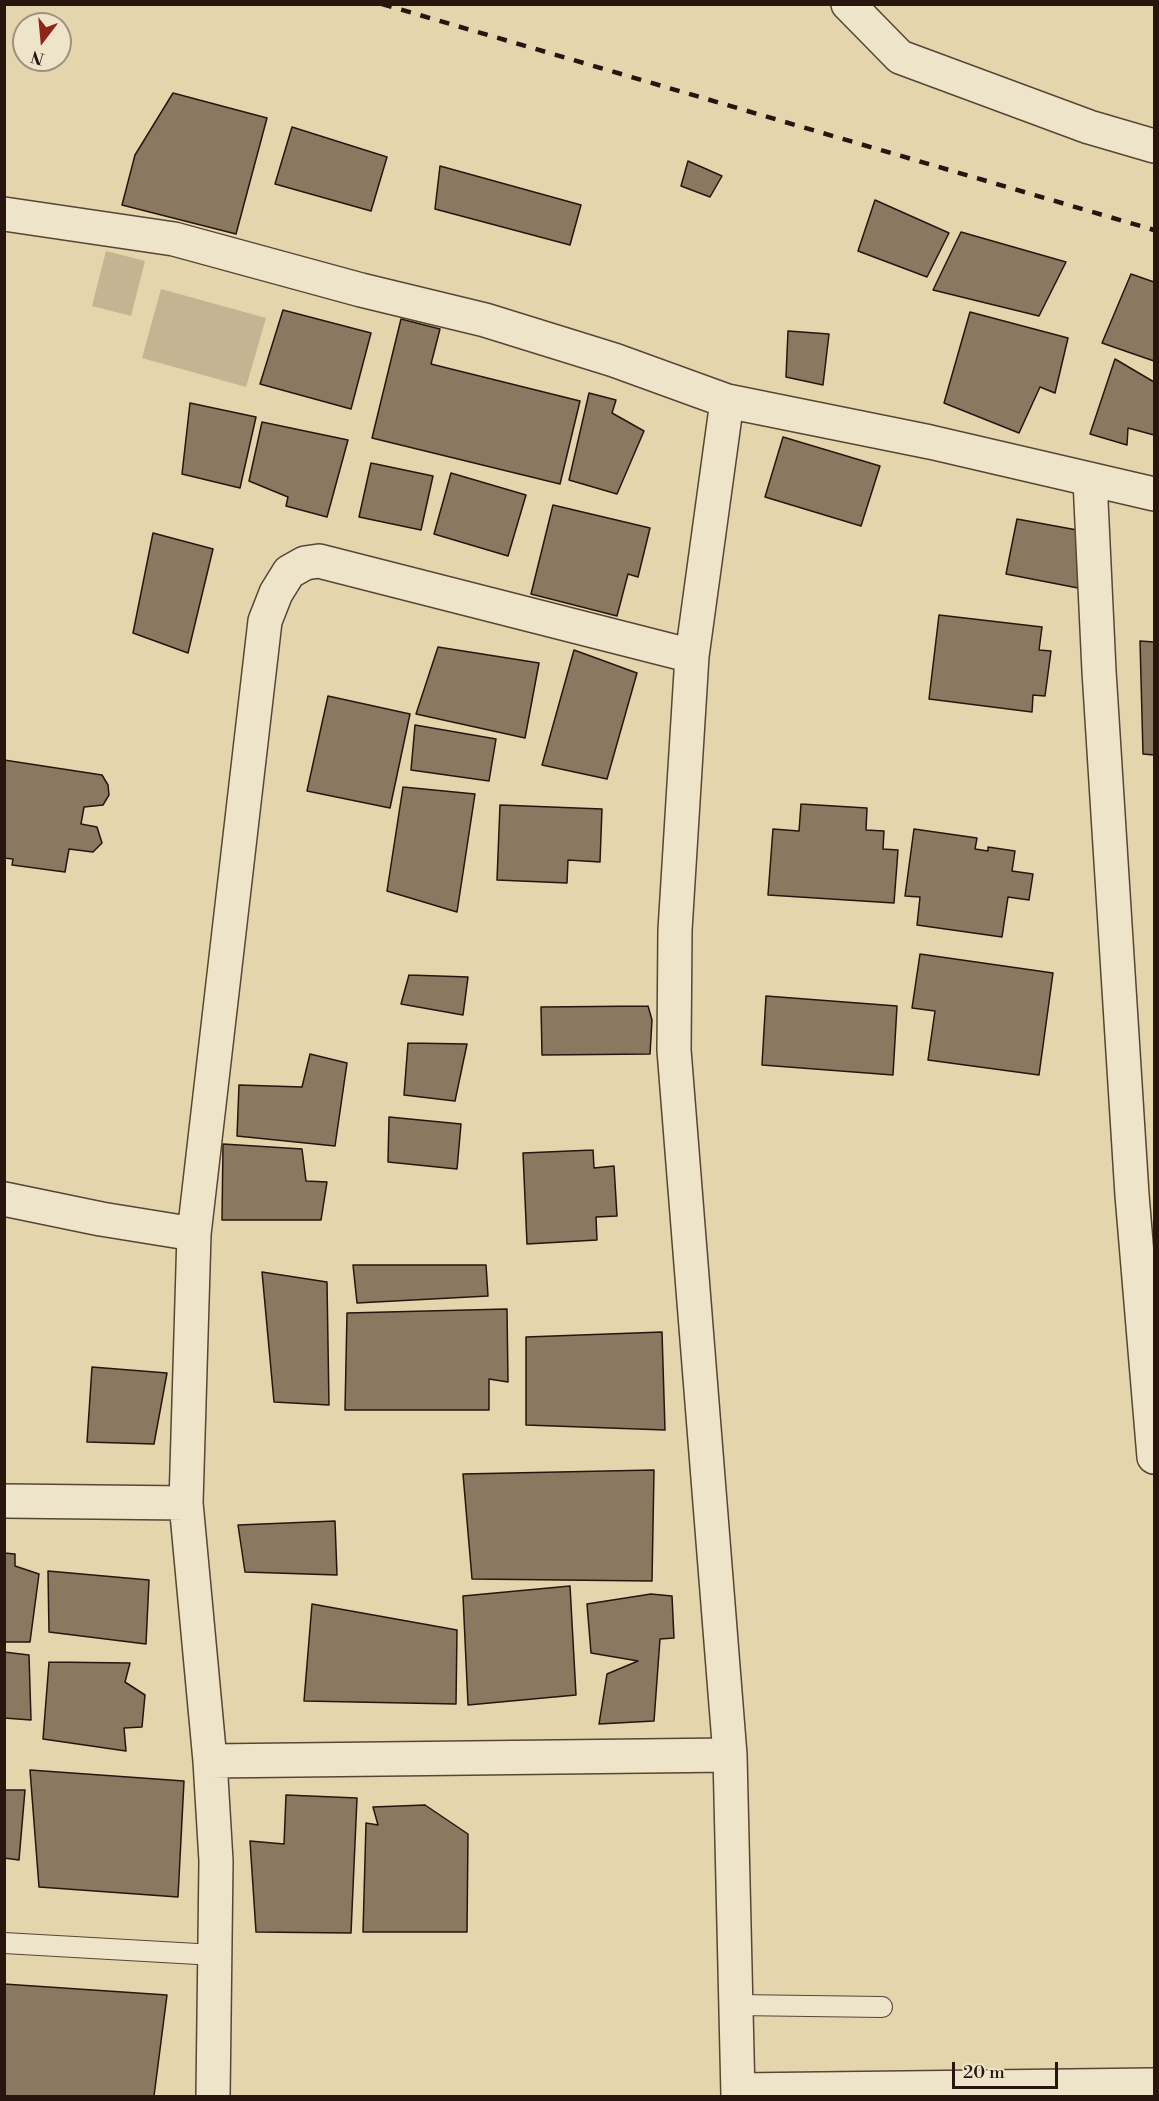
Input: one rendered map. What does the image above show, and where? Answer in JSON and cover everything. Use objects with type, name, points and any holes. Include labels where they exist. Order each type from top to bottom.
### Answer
[{"type":"street","points":[[848,4],[900,57],[1089,127],[1155,146]]},
{"type":"street","points":[[4,214],[174,239],[361,290],[485,320],[614,360],[727,401],[930,442],[1155,494]]},
{"type":"street","points":[[727,401],[692,656],[675,930],[674,1050],[730,1755],[738,2093],[1155,2085]]},
{"type":"street","points":[[1090,480],[1099,671],[1143,1194],[1155,1457]]},
{"type":"street","points":[[213,2097],[216,1861],[210,1761],[186,1503],[194,1234],[265,621],[276,593],[289,572],[305,563],[319,561],[692,656]]},
{"type":"street","points":[[4,1199],[100,1219],[194,1234]]},
{"type":"street","points":[[4,1501],[186,1503]]},
{"type":"street","points":[[210,1761],[730,1755]]},
{"type":"lane","points":[[4,1943],[215,1955]]},
{"type":"lane","points":[[736,2005],[882,2007]]},
{"type":"shaded area","points":[[106,251],[145,261],[131,316],[92,306]]},
{"type":"shaded area","points":[[161,289],[266,318],[246,387],[142,358]]},
{"type":"building","points":[[173,93],[267,118],[236,234],[122,205],[135,155]]},
{"type":"building","points":[[292,127],[387,157],[371,211],[275,184]]},
{"type":"building","points":[[688,161],[722,176],[710,197],[681,186]]},
{"type":"building","points":[[440,166],[581,205],[570,245],[435,209]]},
{"type":"building","points":[[875,200],[949,233],[927,277],[858,251]]},
{"type":"building","points":[[961,232],[1066,262],[1039,316],[933,290]]},
{"type":"building","points":[[1131,274],[1154,282],[1154,361],[1102,343]]},
{"type":"building","points":[[283,310],[371,333],[351,409],[260,384]]},
{"type":"building","points":[[970,312],[1068,338],[1055,393],[1040,387],[1019,433],[944,403]]},
{"type":"building","points":[[401,319],[440,329],[431,364],[580,401],[560,484],[372,438]]},
{"type":"building","points":[[788,331],[829,334],[823,385],[786,377]]},
{"type":"building","points":[[1115,359],[1154,382],[1154,435],[1128,428],[1127,445],[1090,434]]},
{"type":"building","points":[[589,393],[616,400],[612,413],[644,431],[617,494],[569,480]]},
{"type":"building","points":[[190,403],[256,417],[240,488],[182,474]]},
{"type":"building","points":[[262,422],[348,440],[327,517],[286,506],[288,497],[249,481]]},
{"type":"building","points":[[783,437],[880,466],[861,526],[765,497]]},
{"type":"building","points":[[371,463],[433,476],[421,530],[359,517]]},
{"type":"building","points":[[451,473],[526,495],[508,556],[434,534]]},
{"type":"building","points":[[553,505],[650,528],[638,577],[628,574],[617,616],[531,594]]},
{"type":"building","points":[[1017,519],[1088,532],[1078,588],[1006,574]]},
{"type":"building","points":[[153,533],[213,549],[188,653],[133,633]]},
{"type":"building","points":[[939,615],[1042,627],[1039,650],[1051,651],[1045,696],[1033,695],[1032,712],[929,699]]},
{"type":"building","points":[[1140,641],[1154,642],[1154,755],[1143,754]]},
{"type":"building","points":[[438,647],[539,663],[525,738],[416,714]]},
{"type":"building","points":[[574,650],[637,673],[607,779],[542,765]]},
{"type":"building","points":[[328,696],[410,714],[390,808],[307,791]]},
{"type":"building","points":[[415,725],[496,739],[489,781],[411,770]]},
{"type":"building","points":[[4,760],[102,775],[108,785],[109,795],[103,805],[84,807],[81,824],[97,827],[102,843],[93,852],[69,849],[65,872],[12,865],[13,859],[4,858]]},
{"type":"building","points":[[403,787],[475,794],[457,912],[387,891]]},
{"type":"building","points":[[801,804],[867,808],[866,830],[884,831],[883,849],[898,850],[894,903],[768,895],[773,829],[799,831]]},
{"type":"building","points":[[500,805],[602,809],[600,862],[568,860],[567,883],[497,880]]},
{"type":"building","points":[[914,829],[977,838],[975,849],[988,851],[988,847],[1015,851],[1012,871],[1033,874],[1029,900],[1008,897],[1002,937],[917,925],[920,897],[905,896]]},
{"type":"building","points":[[920,954],[1053,973],[1039,1075],[928,1060],[935,1011],[912,1008]]},
{"type":"building","points":[[409,975],[468,977],[463,1015],[401,1004]]},
{"type":"building","points":[[766,996],[897,1006],[893,1075],[762,1065]]},
{"type":"building","points":[[648,1006],[652,1020],[650,1054],[542,1055],[541,1007]]},
{"type":"building","points":[[408,1043],[467,1044],[455,1101],[404,1095]]},
{"type":"building","points":[[310,1054],[347,1063],[335,1146],[237,1136],[239,1085],[302,1087]]},
{"type":"building","points":[[389,1117],[461,1124],[457,1169],[388,1162]]},
{"type":"building","points":[[223,1144],[302,1149],[306,1181],[327,1182],[321,1220],[222,1220]]},
{"type":"building","points":[[593,1150],[594,1168],[614,1166],[617,1216],[596,1217],[597,1240],[527,1244],[523,1153]]},
{"type":"building","points":[[353,1265],[486,1265],[488,1296],[357,1303]]},
{"type":"building","points":[[262,1272],[327,1282],[329,1405],[274,1402]]},
{"type":"building","points":[[507,1309],[508,1382],[489,1379],[489,1410],[345,1410],[347,1313]]},
{"type":"building","points":[[662,1332],[665,1430],[526,1425],[526,1337]]},
{"type":"building","points":[[92,1367],[167,1373],[154,1444],[87,1442]]},
{"type":"building","points":[[654,1470],[652,1581],[472,1579],[463,1474]]},
{"type":"building","points":[[335,1521],[337,1575],[245,1572],[238,1525]]},
{"type":"building","points":[[4,1553],[15,1554],[15,1566],[39,1574],[30,1642],[4,1642]]},
{"type":"building","points":[[48,1571],[149,1580],[146,1644],[49,1632]]},
{"type":"building","points":[[570,1586],[576,1695],[468,1705],[463,1596]]},
{"type":"building","points":[[651,1594],[672,1596],[674,1638],[660,1639],[654,1721],[599,1724],[607,1674],[638,1661],[591,1653],[587,1604]]},
{"type":"building","points":[[312,1604],[457,1630],[456,1704],[304,1701]]},
{"type":"building","points":[[4,1652],[29,1655],[31,1720],[4,1718]]},
{"type":"building","points":[[49,1662],[130,1663],[125,1682],[145,1695],[142,1727],[124,1728],[126,1751],[43,1739]]},
{"type":"building","points":[[30,1770],[184,1781],[178,1897],[39,1887]]},
{"type":"building","points":[[4,1790],[25,1790],[19,1860],[4,1858]]},
{"type":"building","points":[[286,1795],[357,1798],[351,1933],[256,1932],[250,1841],[284,1844]]},
{"type":"building","points":[[425,1805],[468,1834],[467,1932],[363,1932],[366,1823],[378,1825],[373,1807]]},
{"type":"building","points":[[4,1984],[167,1995],[154,2096],[4,2096]]},
{"type":"railway","points":[[382,4],[1154,230]]}]
